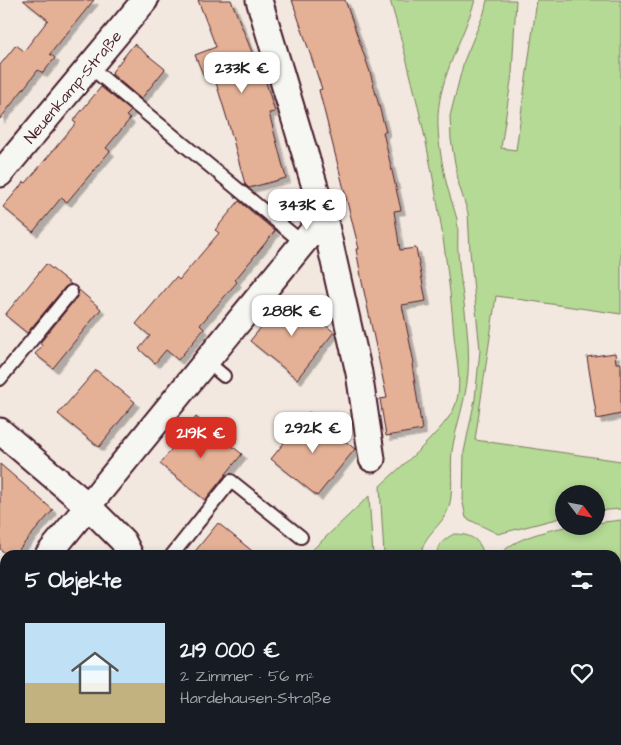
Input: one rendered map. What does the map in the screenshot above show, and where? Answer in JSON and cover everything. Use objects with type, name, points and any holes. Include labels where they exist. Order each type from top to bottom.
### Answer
[{"type":"street","name":"Neuenkamp-Straße","points":[[0,174],[145,0]]},
{"type":"street","points":[[259,0],[324,217],[359,373],[372,459]]},
{"type":"street","points":[[52,550],[88,506],[215,369],[303,243],[324,217]]},
{"type":"street","points":[[0,431],[88,506],[123,541],[128,550]]},
{"type":"lane","points":[[90,67],[303,243]]},
{"type":"lane","points":[[0,379],[71,292]]},
{"type":"lane","points":[[176,550],[231,481],[301,537]]},
{"type":"green space","points":[[390,0],[475,0],[443,86],[438,115],[438,133],[442,160],[447,186],[458,223],[458,253],[469,358],[468,373],[452,451],[449,507],[442,520],[429,535],[422,550],[384,550],[380,486],[422,448],[450,415],[457,398],[458,371],[445,250],[431,166],[402,41]]},
{"type":"green space","points":[[487,0],[516,0],[512,74],[501,148],[516,150],[537,0],[621,0],[621,314],[496,296],[475,440],[621,461],[621,509],[605,510],[605,485],[555,485],[555,519],[498,534],[466,518],[463,503],[464,452],[475,399],[480,350],[468,213],[459,185],[451,139],[450,116],[464,61],[484,13]]},
{"type":"green space","points":[[369,496],[373,550],[312,550]]},
{"type":"green space","points":[[621,520],[621,550],[505,550],[522,539],[555,529],[555,535],[605,535],[605,522]]},
{"type":"green space","points":[[454,534],[469,536],[477,541],[482,550],[438,550],[442,542]]},
{"type":"building","points":[[23,0],[94,0],[50,54],[55,58],[43,73],[38,70],[0,119],[0,65],[16,45],[24,51],[48,20]]},
{"type":"building","points":[[198,0],[231,0],[262,77],[264,76],[275,112],[269,113],[286,178],[249,188],[245,184],[213,73],[204,77],[195,55],[216,47]]},
{"type":"building","points":[[292,0],[345,0],[370,72],[386,132],[383,132],[401,210],[394,211],[400,250],[416,248],[426,301],[402,305],[414,363],[412,364],[422,430],[386,436],[380,399],[387,398],[362,282],[356,249],[359,249],[319,90],[322,89]]},
{"type":"building","points":[[134,44],[165,69],[141,99],[112,74]]},
{"type":"building","points":[[101,87],[131,111],[126,116],[130,119],[106,148],[110,151],[67,202],[61,198],[33,232],[3,207],[24,182],[26,183],[76,123],[73,121]]},
{"type":"building","points":[[239,201],[275,231],[235,280],[237,282],[200,325],[204,329],[178,360],[166,350],[155,363],[139,349],[150,336],[136,324],[176,277],[179,280],[219,233],[215,230]]},
{"type":"building","points":[[46,264],[71,284],[65,287],[27,333],[5,315]]},
{"type":"building","points":[[79,290],[101,309],[53,368],[35,354],[42,346],[40,343],[77,297]]},
{"type":"building","points":[[287,295],[334,332],[297,379],[250,341]]},
{"type":"building","points":[[615,353],[616,363],[621,363],[621,414],[597,419],[587,357]]},
{"type":"building","points":[[96,370],[135,402],[99,447],[58,414]]},
{"type":"building","points":[[309,412],[355,449],[317,496],[271,459]]},
{"type":"building","points":[[196,417],[242,454],[205,500],[160,464]]},
{"type":"building","points":[[0,464],[53,510],[18,550],[0,549]]},
{"type":"building","points":[[218,523],[251,550],[196,550]]}]
